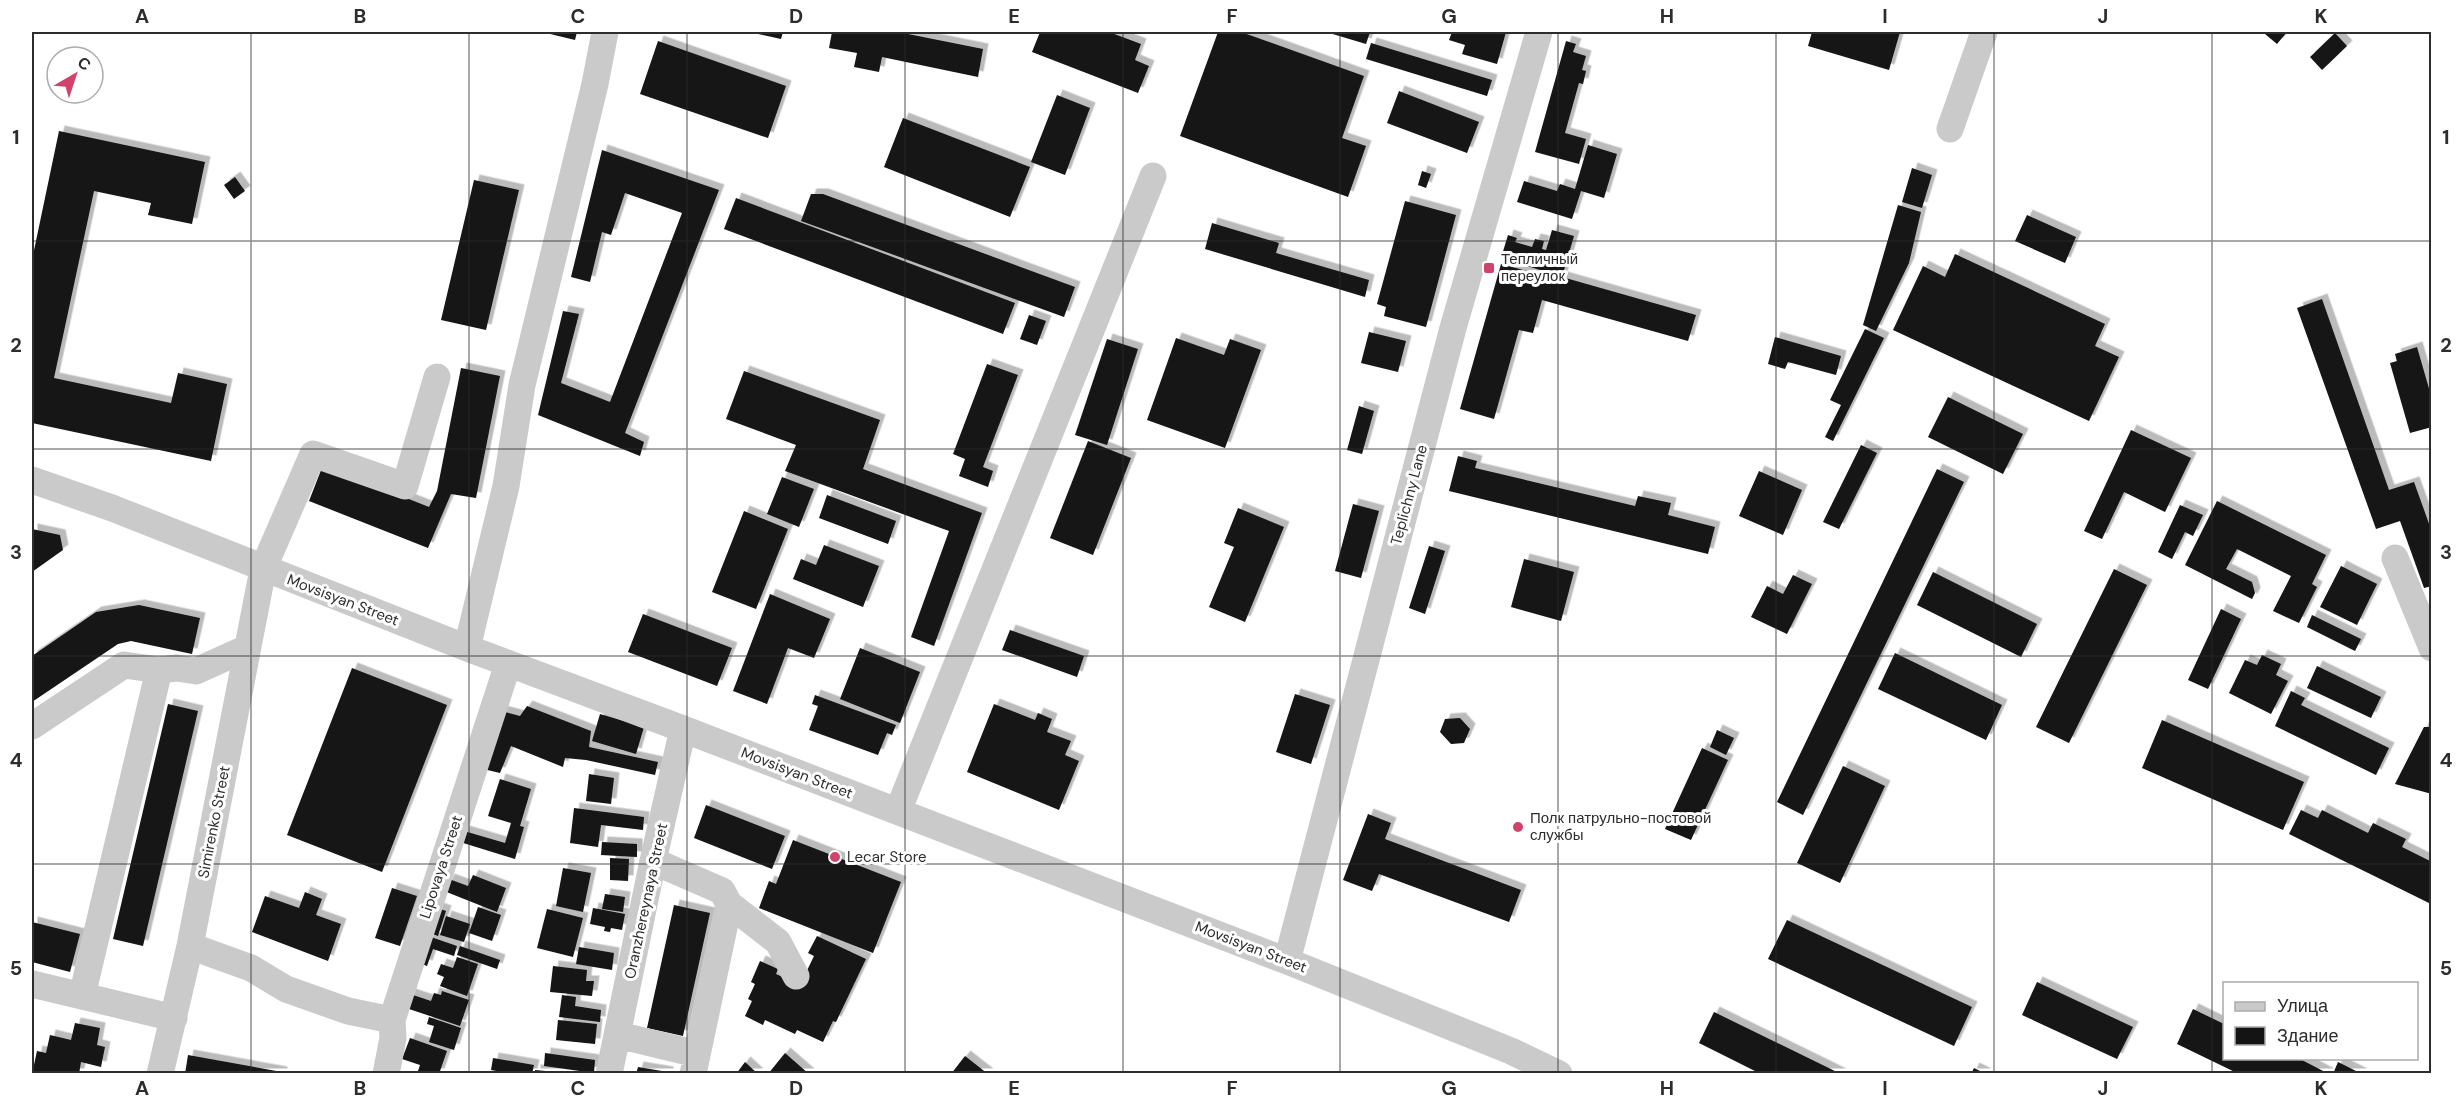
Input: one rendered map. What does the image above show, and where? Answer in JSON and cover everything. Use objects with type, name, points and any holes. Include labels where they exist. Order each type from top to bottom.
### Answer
[{"type":"street","points":[[467,648],[506,486],[522,385],[595,84],[605,32]]},
{"type":"street","name":"Teplichny Lane","points":[[1287,961],[1450,340],[1539,32]]},
{"type":"street","points":[[1950,129],[1984,32]]},
{"type":"street","points":[[898,811],[1153,176]]},
{"type":"street","name":"Simirenko Street","points":[[160,1074],[190,946],[263,569],[313,454],[405,486],[437,377]]},
{"type":"street","name":"Movsisyan Street","points":[[32,480],[112,508],[508,664],[1287,961],[1511,1051],[1559,1074]]},
{"type":"street","points":[[2395,558],[2432,648]]},
{"type":"street","points":[[32,726],[124,664],[159,670],[177,668],[196,671],[247,648]]},
{"type":"street","name":"Lipovaya Street","points":[[386,1074],[393,1038],[392,1020],[508,664]]},
{"type":"street","points":[[82,996],[159,670]]},
{"type":"street","name":"Oranzhereynaya Street","points":[[609,1074],[683,729]]},
{"type":"street","points":[[653,861],[722,891],[729,904],[777,942],[796,976]]},
{"type":"street","points":[[618,1035],[695,1064],[729,904]]},
{"type":"street","points":[[190,946],[251,968],[286,989],[348,1011],[392,1020]]},
{"type":"street","points":[[32,984],[174,1017]]},
{"type":"building","points":[[542,32],[577,32],[575,40]]},
{"type":"building","points":[[749,32],[783,32],[781,39]]},
{"type":"building","points":[[832,32],[898,32],[983,49],[978,77],[882,57],[879,72],[854,67],[857,53],[829,48]]},
{"type":"building","points":[[1040,32],[1109,32],[1141,44],[1135,60],[1149,66],[1138,93],[1032,52]]},
{"type":"building","points":[[1218,32],[1241,32],[1364,76],[1342,138],[1366,146],[1348,197],[1180,136]]},
{"type":"building","points":[[1326,32],[1370,32],[1366,44]]},
{"type":"building","points":[[1452,32],[1506,32],[1497,64],[1462,54],[1465,45],[1449,40]]},
{"type":"building","points":[[1812,32],[1900,32],[1889,70],[1808,46]]},
{"type":"building","points":[[2267,32],[2287,32],[2277,44],[2265,34]]},
{"type":"building","points":[[2335,33],[2347,46],[2322,70],[2310,57]]},
{"type":"building","points":[[658,41],[786,86],[768,138],[640,94]]},
{"type":"building","points":[[1566,41],[1576,44],[1573,52],[1586,56],[1582,70],[1586,71],[1583,84],[1579,83],[1565,133],[1586,139],[1579,164],[1535,152]]},
{"type":"building","points":[[1371,43],[1492,80],[1487,96],[1366,59]]},
{"type":"building","points":[[1399,91],[1479,122],[1467,153],[1387,123]]},
{"type":"building","points":[[1057,95],[1090,108],[1065,175],[1031,162]]},
{"type":"building","points":[[903,118],[1030,167],[1010,217],[884,167]]},
{"type":"building","points":[[59,131],[205,162],[192,224],[148,215],[151,203],[94,191],[54,378],[171,403],[178,373],[227,384],[211,461],[32,423],[32,260]]},
{"type":"building","points":[[1588,145],[1617,154],[1604,198],[1581,191],[1572,219],[1517,202],[1524,181],[1557,191],[1560,184],[1575,189]]},
{"type":"building","points":[[602,150],[719,190],[625,433],[644,442],[640,456],[538,415],[563,311],[579,314],[561,383],[610,402],[682,213],[625,193],[611,235],[602,232],[590,282],[571,277]]},
{"type":"building","points":[[1912,168],[1932,175],[1922,208],[1902,202]]},
{"type":"building","points":[[1422,171],[1431,174],[1426,188],[1418,185]]},
{"type":"building","points":[[235,177],[245,191],[234,199],[224,185]]},
{"type":"building","points":[[474,180],[519,190],[486,330],[441,320]]},
{"type":"building","points":[[811,194],[823,194],[1075,287],[1064,317],[801,221]]},
{"type":"building","points":[[736,198],[1015,303],[1003,334],[724,229]]},
{"type":"building","points":[[1405,201],[1456,215],[1426,327],[1384,316],[1386,307],[1377,304]]},
{"type":"building","points":[[1898,205],[1921,212],[1909,263],[1876,331],[1863,325]]},
{"type":"building","points":[[2027,215],[2076,237],[2065,263],[2015,241]]},
{"type":"building","points":[[1212,223],[1279,243],[1276,253],[1369,280],[1365,297],[1205,249]]},
{"type":"building","points":[[1552,230],[1574,236],[1562,277],[1696,315],[1688,341],[1542,300],[1533,333],[1519,330],[1494,419],[1460,409],[1501,264],[1549,277],[1550,273],[1501,258],[1508,235],[1517,238],[1515,242],[1532,247],[1535,239],[1544,241],[1542,249],[1546,250]]},
{"type":"building","points":[[1955,254],[2105,324],[2095,346],[2119,357],[2089,421],[1893,330],[1923,266],[1945,277]]},
{"type":"building","points":[[2322,299],[2389,490],[2414,482],[2432,532],[2432,586],[2424,588],[2400,521],[2376,529],[2297,308]]},
{"type":"building","points":[[1029,315],[1046,321],[1037,345],[1020,339]]},
{"type":"building","points":[[1865,329],[1884,338],[1833,441],[1825,437],[1841,405],[1830,400]]},
{"type":"building","points":[[1369,332],[1406,341],[1398,372],[1361,363]]},
{"type":"building","points":[[1775,337],[1841,356],[1836,375],[1788,362],[1785,369],[1768,364]]},
{"type":"building","points":[[1176,338],[1224,355],[1230,339],[1261,350],[1225,448],[1147,420]]},
{"type":"building","points":[[1107,339],[1138,349],[1107,445],[1075,435]]},
{"type":"building","points":[[2417,347],[2432,399],[2432,427],[2410,433],[2390,363],[2397,361],[2395,354]]},
{"type":"building","points":[[987,364],[1018,375],[983,467],[993,471],[988,487],[959,476],[965,459],[953,454]]},
{"type":"building","points":[[461,368],[500,376],[476,498],[451,494],[428,548],[309,501],[323,465],[429,507],[437,491]]},
{"type":"building","points":[[744,371],[880,420],[863,469],[982,513],[934,646],[911,637],[949,531],[785,471],[796,445],[726,419]]},
{"type":"building","points":[[1948,397],[2023,434],[2003,474],[1928,437]]},
{"type":"building","points":[[1359,406],[1374,411],[1362,454],[1347,450]]},
{"type":"building","points":[[2131,430],[2191,458],[2165,512],[2124,492],[2102,539],[2084,531]]},
{"type":"building","points":[[1088,441],[1131,458],[1093,555],[1050,538]]},
{"type":"building","points":[[1861,445],[1877,453],[1839,529],[1823,522]]},
{"type":"building","points":[[1458,456],[1477,461],[1475,468],[1635,506],[1638,496],[1671,503],[1668,515],[1715,527],[1708,554],[1449,491]]},
{"type":"building","points":[[1937,469],[1964,482],[1803,815],[1777,802]]},
{"type":"building","points":[[1759,471],[1802,490],[1783,535],[1739,516]]},
{"type":"building","points":[[782,477],[814,489],[799,527],[767,514]]},
{"type":"building","points":[[827,495],[896,521],[888,544],[819,518]]},
{"type":"building","points":[[2217,501],[2326,555],[2312,584],[2317,587],[2299,623],[2273,611],[2291,576],[2237,549],[2226,569],[2252,582],[2255,593],[2252,599],[2185,565]]},
{"type":"building","points":[[1353,504],[1379,511],[1361,578],[1335,571]]},
{"type":"building","points":[[2180,505],[2203,515],[2193,536],[2185,532],[2172,559],[2158,552]]},
{"type":"building","points":[[1238,508],[1284,527],[1245,622],[1209,607],[1234,547],[1224,543]]},
{"type":"building","points":[[744,511],[788,529],[756,609],[712,592]]},
{"type":"building","points":[[32,529],[60,535],[63,550],[32,572]]},
{"type":"building","points":[[824,545],[879,566],[863,607],[793,579],[801,559],[816,565]]},
{"type":"building","points":[[1429,546],[1445,551],[1425,614],[1409,608]]},
{"type":"building","points":[[1524,559],[1574,572],[1561,621],[1511,607]]},
{"type":"building","points":[[2341,566],[2377,584],[2357,625],[2320,607]]},
{"type":"building","points":[[2114,569],[2147,585],[2069,743],[2036,727]]},
{"type":"building","points":[[1933,572],[2037,624],[2021,657],[1917,605]]},
{"type":"building","points":[[1793,575],[1812,584],[1787,634],[1751,617],[1767,586],[1783,594]]},
{"type":"building","points":[[770,594],[830,619],[814,658],[788,648],[767,704],[733,691]]},
{"type":"building","points":[[139,605],[200,618],[192,654],[131,641],[118,644],[32,702],[32,656],[96,612]]},
{"type":"building","points":[[2221,609],[2241,619],[2208,689],[2188,680]]},
{"type":"building","points":[[643,614],[732,648],[717,686],[628,652]]},
{"type":"building","points":[[2312,615],[2361,639],[2355,651],[2307,627]]},
{"type":"building","points":[[1010,630],[1084,656],[1077,677],[1002,650]]},
{"type":"building","points":[[860,648],[920,672],[900,723],[840,699]]},
{"type":"building","points":[[1895,653],[2002,705],[1986,740],[1878,689]]},
{"type":"building","points":[[2262,655],[2281,664],[2276,675],[2288,681],[2271,714],[2229,693],[2245,660],[2257,665]]},
{"type":"building","points":[[2317,666],[2381,697],[2371,718],[2307,688]]},
{"type":"building","points":[[352,668],[447,705],[382,872],[287,835]]},
{"type":"building","points":[[2291,691],[2305,698],[2301,705],[2389,748],[2376,775],[2275,726]]},
{"type":"building","points":[[1295,694],[1330,705],[1311,764],[1276,752]]},
{"type":"building","points":[[815,695],[896,725],[892,735],[887,733],[878,755],[809,730],[818,706],[812,704]]},
{"type":"building","points":[[168,704],[198,711],[143,946],[113,939]]},
{"type":"building","points":[[994,704],[1035,720],[1038,713],[1052,719],[1047,732],[1071,741],[1065,755],[1079,761],[1059,810],[967,772]]},
{"type":"building","points":[[527,706],[591,731],[589,747],[658,762],[655,775],[586,760],[565,758],[563,767],[511,746],[500,773],[479,768],[501,711],[520,716]]},
{"type":"building","points":[[600,714],[644,727],[636,754],[592,741]]},
{"type":"building","points":[[1460,718],[1470,729],[1464,743],[1451,744],[1440,732],[1445,719]]},
{"type":"building","points":[[2162,720],[2304,782],[2283,830],[2142,768]]},
{"type":"building","points":[[2424,727],[2432,727],[2432,794],[2395,784]]},
{"type":"building","points":[[1717,730],[1734,738],[1726,755],[1710,747]]},
{"type":"building","points":[[1702,748],[1728,760],[1691,840],[1665,829]]},
{"type":"building","points":[[1843,766],[1885,786],[1840,883],[1797,863]]},
{"type":"building","points":[[589,774],[614,778],[611,804],[586,801]]},
{"type":"building","points":[[500,779],[531,789],[520,826],[524,827],[515,859],[460,842],[464,831],[505,843],[511,823],[488,816]]},
{"type":"building","points":[[706,805],[785,836],[772,869],[694,838]]},
{"type":"building","points":[[574,808],[644,817],[643,830],[601,825],[598,847],[570,843]]},
{"type":"building","points":[[2301,810],[2318,818],[2322,810],[2368,833],[2373,823],[2406,839],[2402,847],[2432,862],[2431,904],[2289,834]]},
{"type":"building","points":[[1368,814],[1391,823],[1385,839],[1521,890],[1509,922],[1379,874],[1372,891],[1343,880]]},
{"type":"building","points":[[793,840],[901,882],[873,953],[759,908],[769,881],[776,884]]},
{"type":"building","points":[[602,842],[637,844],[637,857],[601,855]]},
{"type":"building","points":[[610,858],[629,859],[628,881],[610,880]]},
{"type":"building","points":[[563,868],[591,873],[583,912],[556,906]]},
{"type":"building","points":[[473,875],[506,888],[497,912],[444,891],[449,879],[468,886]]},
{"type":"building","points":[[392,888],[417,896],[400,946],[375,938]]},
{"type":"building","points":[[305,892],[322,899],[316,915],[341,924],[328,961],[252,932],[265,896],[299,908]]},
{"type":"building","points":[[605,894],[625,897],[623,912],[602,909]]},
{"type":"building","points":[[674,905],[710,913],[683,1036],[647,1028]]},
{"type":"building","points":[[478,907],[501,915],[492,941],[469,933]]},
{"type":"building","points":[[438,908],[446,911],[438,936],[430,933]]},
{"type":"building","points":[[593,908],[625,914],[622,930],[611,928],[610,932],[604,931],[605,927],[590,924]]},
{"type":"building","points":[[547,909],[583,918],[573,957],[537,948]]},
{"type":"building","points":[[446,916],[470,924],[464,942],[440,935]]},
{"type":"building","points":[[1787,920],[1972,1007],[1954,1046],[1768,959]]},
{"type":"building","points":[[32,922],[80,934],[70,972],[32,962]]},
{"type":"building","points":[[428,936],[457,946],[454,956],[433,949],[427,966],[419,963]]},
{"type":"building","points":[[817,936],[866,959],[836,1022],[833,1021],[823,1042],[797,1030],[795,1034],[765,1020],[763,1025],[745,1016],[752,1001],[748,999],[755,984],[751,982],[760,961],[778,969],[776,974],[800,985],[814,956],[808,953]]},
{"type":"building","points":[[460,946],[500,960],[497,969],[457,955]]},
{"type":"building","points":[[579,947],[614,953],[612,970],[576,964]]},
{"type":"building","points":[[457,957],[478,964],[467,996],[440,986],[444,977],[437,974],[441,964],[453,968]]},
{"type":"building","points":[[553,966],[587,970],[586,981],[594,981],[592,996],[550,992]]},
{"type":"building","points":[[2037,982],[2133,1027],[2117,1059],[2022,1015]]},
{"type":"building","points":[[442,991],[469,1000],[460,1026],[406,1008],[410,994],[431,1001],[434,993],[441,995]]},
{"type":"building","points":[[562,995],[576,997],[575,1006],[601,1010],[600,1022],[559,1017]]},
{"type":"building","points":[[2193,1009],[2223,1024],[2223,1060],[2302,1060],[2329,1074],[2239,1074],[2177,1044]]},
{"type":"building","points":[[1714,1012],[1841,1074],[1761,1074],[1699,1043]]},
{"type":"building","points":[[429,1017],[461,1028],[454,1050],[429,1042],[434,1026],[427,1024]]},
{"type":"building","points":[[558,1020],[597,1024],[595,1044],[556,1040]]},
{"type":"building","points":[[75,1023],[100,1028],[97,1045],[105,1047],[101,1067],[81,1062],[79,1074],[32,1074],[37,1051],[46,1053],[50,1035],[71,1040]]},
{"type":"building","points":[[410,1038],[447,1051],[439,1074],[417,1074],[420,1065],[402,1059]]},
{"type":"building","points":[[545,1053],[595,1060],[594,1073],[544,1066]]},
{"type":"building","points":[[785,1053],[809,1074],[768,1074]]},
{"type":"building","points":[[188,1055],[282,1072],[282,1074],[185,1074]]},
{"type":"building","points":[[965,1056],[988,1074],[951,1074]]},
{"type":"building","points":[[493,1058],[534,1065],[532,1074],[512,1074],[491,1070]]},
{"type":"building","points":[[745,1062],[758,1074],[736,1074]]},
{"type":"building","points":[[2338,1062],[2362,1074],[2333,1074]]},
{"type":"building","points":[[638,1067],[668,1072],[668,1074],[636,1074]]},
{"type":"building","points":[[1974,1068],[1986,1074],[1971,1074]]},
{"type":"building","points":[[535,1070],[556,1072],[556,1074],[535,1074]]},
{"type":"place","name":"Тепличный переулок","points":[[1489,268]]},
{"type":"place","name":"Полк патрульно-постовой службы","points":[[1518,827]]},
{"type":"place","name":"Lecar Store","points":[[835,857]]}]
